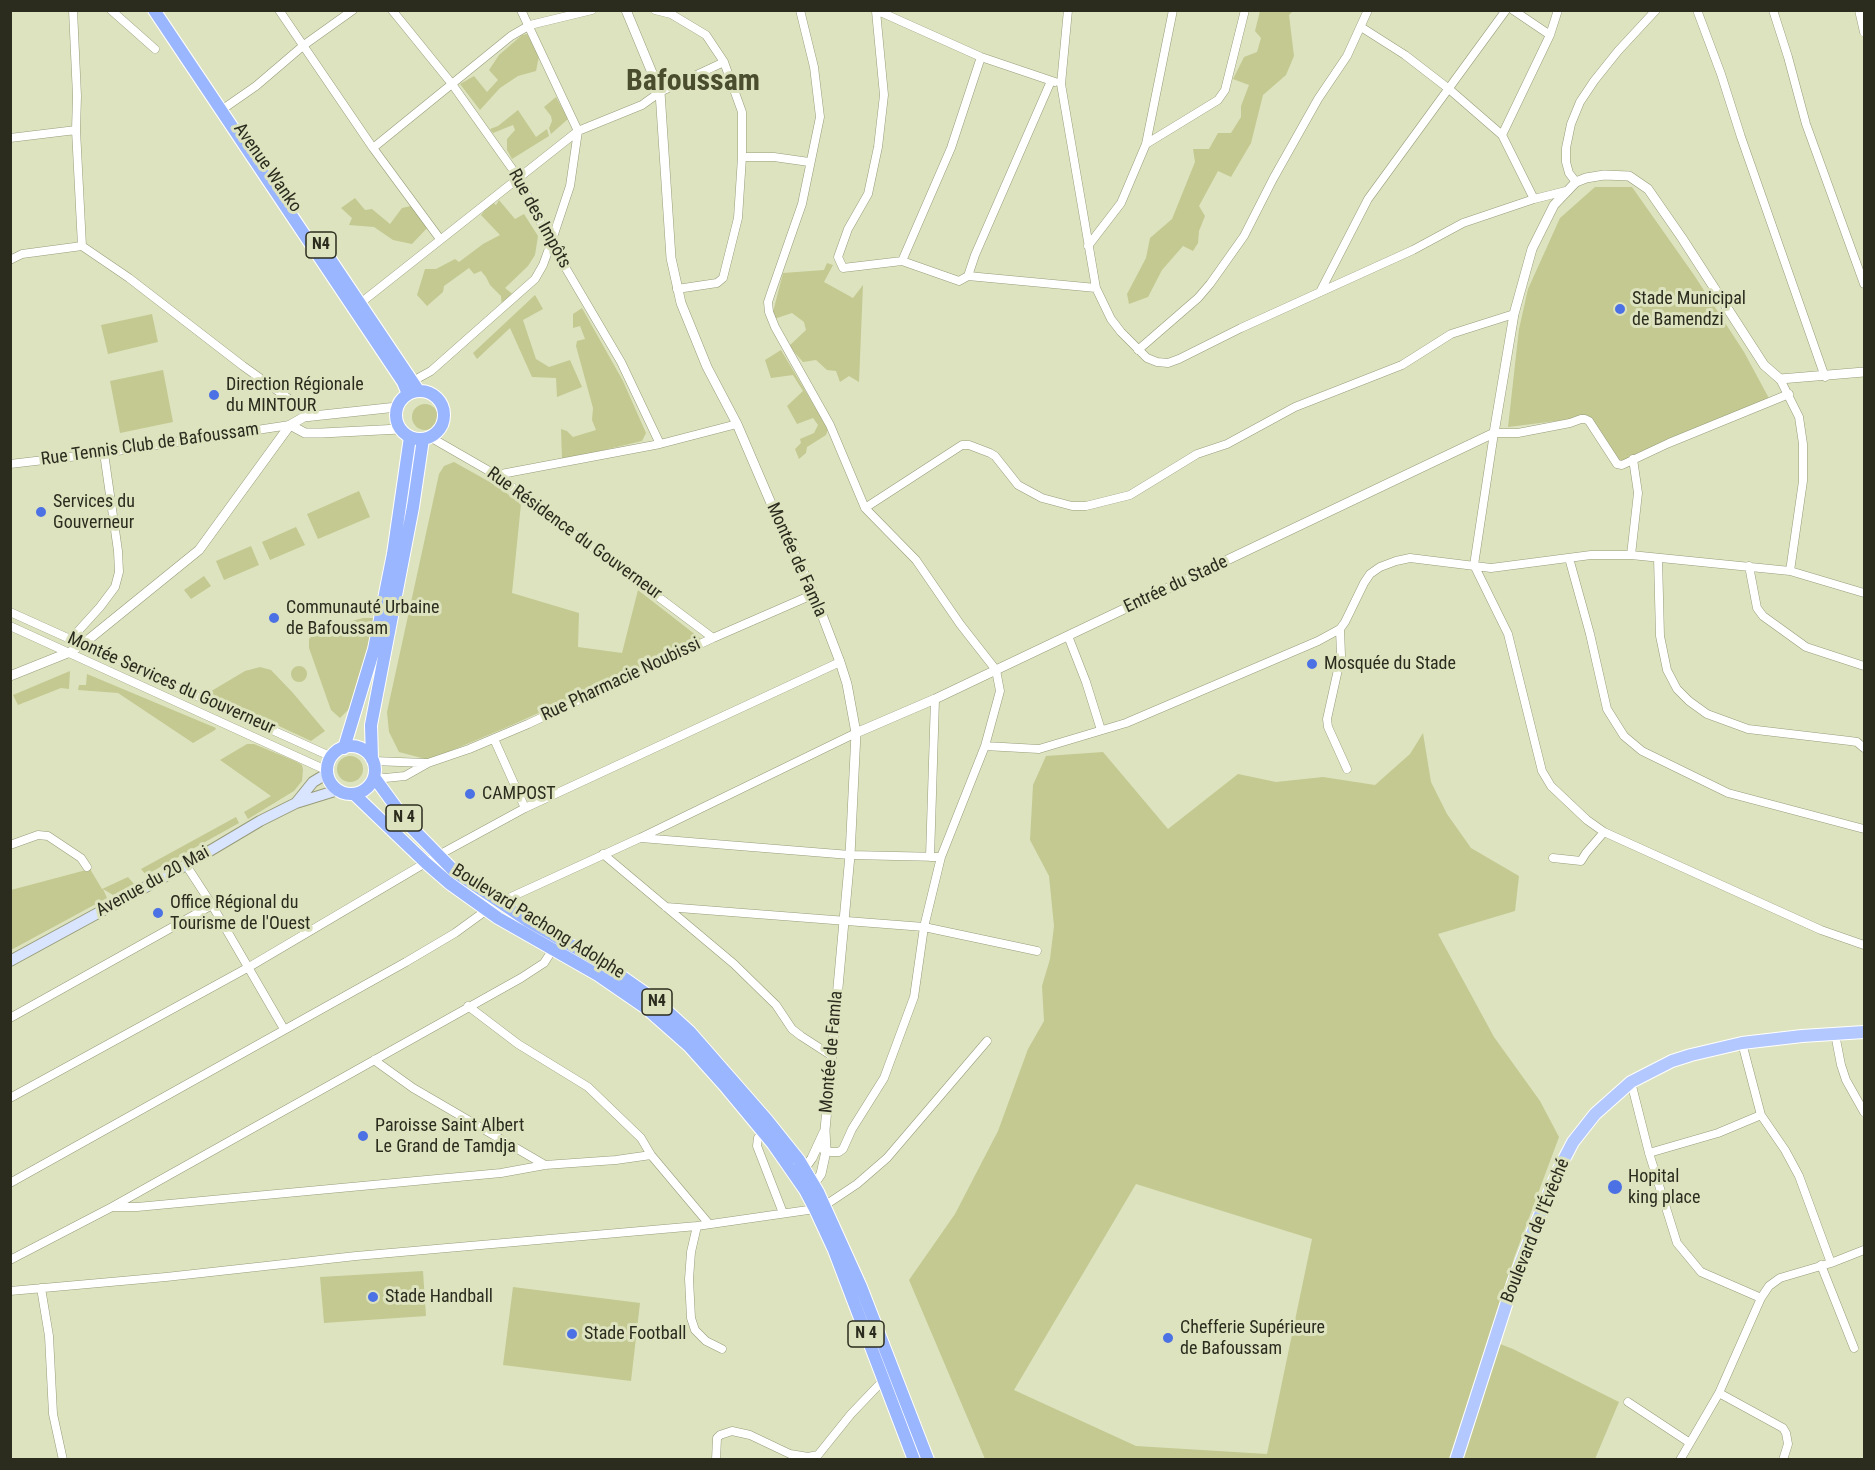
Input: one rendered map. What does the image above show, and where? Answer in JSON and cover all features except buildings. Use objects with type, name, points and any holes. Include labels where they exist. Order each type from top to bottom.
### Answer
[{"type":"highway","name":"Avenue Wanko","points":[[154,10],[412,389]]},
{"type":"highway","points":[[344,748],[374,649],[393,554],[405,433],[396,418],[397,407],[412,389],[433,393],[439,398],[445,412],[442,427],[427,438],[411,517],[371,725],[374,777],[364,790],[354,794],[338,790],[329,780],[328,772],[332,757],[344,748],[363,750],[372,760]]},
{"type":"highway","points":[[405,433],[427,438]]},
{"type":"highway","name":"N 4","points":[[374,777],[409,825],[437,856]]},
{"type":"highway","name":"N 4","points":[[354,794],[426,863]]},
{"type":"highway","name":"Boulevard Pachong Adolphe","points":[[437,856],[454,871],[500,902],[621,975],[672,1015],[726,1072],[801,1173],[819,1207]]},
{"type":"highway","name":"Boulevard Pachong Adolphe","points":[[426,863],[449,884],[630,997],[673,1030],[766,1128]]},
{"type":"highway","name":"N 4","points":[[819,1207],[861,1287],[928,1460]]},
{"type":"highway","name":"N 4","points":[[819,1207],[914,1460]]},
{"type":"main road","name":"Avenue du 20 Mai","points":[[296,803],[313,782],[328,772]]},
{"type":"main road","name":"Avenue du 20 Mai","points":[[10,961],[186,865],[260,820],[296,803],[338,790]]},
{"type":"main road","name":"Boulevard de l'Évêché","points":[[1456,1460],[1514,1280],[1560,1167],[1573,1142],[1595,1114],[1631,1082],[1672,1061],[1742,1043],[1864,1032]]},
{"type":"street","points":[[74,10],[76,130],[82,246]]},
{"type":"street","points":[[111,10],[155,49]]},
{"type":"street","points":[[279,10],[373,148],[440,239]]},
{"type":"street","points":[[223,110],[256,86],[304,45],[353,10]]},
{"type":"street","name":"Rue des Impôts","points":[[392,10],[452,84],[518,177],[551,243],[605,333],[660,444]]},
{"type":"street","points":[[412,389],[535,279],[543,265],[570,186],[578,130],[521,10]]},
{"type":"street","points":[[373,148],[511,36],[530,25],[592,10]]},
{"type":"street","name":"Montée de Famla","points":[[626,10],[660,92],[671,258],[677,289],[707,367],[737,424],[779,522],[814,594],[847,684],[856,733],[849,855],[822,1149],[823,1169],[809,1187]]},
{"type":"street","points":[[655,10],[670,14],[706,35],[724,62],[742,112],[738,218],[723,278],[717,283],[677,289]]},
{"type":"street","points":[[800,10],[814,67],[820,117],[802,204],[768,302],[769,312],[775,327],[830,425],[865,508],[916,560],[960,624],[996,670],[1000,691],[985,746],[941,856],[924,927],[912,1004],[884,1078],[843,1149],[839,1152],[822,1149]]},
{"type":"street","points":[[1068,10],[1061,84],[1096,288],[1111,319],[1147,358],[1168,363],[1321,290],[1413,250],[1463,223],[1534,199],[1566,191]]},
{"type":"street","points":[[1088,246],[1121,203],[1146,144],[1173,10]]},
{"type":"street","points":[[1146,144],[1218,100],[1225,90],[1245,10]]},
{"type":"street","points":[[1138,350],[1198,298],[1244,236],[1318,99],[1347,56],[1368,10]]},
{"type":"street","points":[[1321,290],[1368,199],[1506,10]]},
{"type":"street","points":[[1513,10],[1551,35]]},
{"type":"street","points":[[1502,135],[1551,35],[1558,10]]},
{"type":"street","points":[[1576,182],[1569,173],[1566,148],[1571,124],[1580,102],[1618,51],[1656,10]]},
{"type":"street","points":[[1697,10],[1825,377]]},
{"type":"street","points":[[1773,10],[1806,124],[1864,284]]},
{"type":"street","points":[[1859,10],[1864,32]]},
{"type":"street","points":[[1061,84],[981,57],[876,11],[884,95],[878,147],[868,194],[848,229],[838,256],[843,267],[902,261],[958,281],[968,276],[1096,288]]},
{"type":"street","points":[[1360,27],[1405,55],[1502,135],[1534,199]]},
{"type":"street","points":[[902,261],[951,148],[981,57]]},
{"type":"street","points":[[357,306],[578,130],[642,105],[660,92],[724,62]]},
{"type":"street","points":[[968,276],[1051,81]]},
{"type":"street","points":[[10,138],[76,130]]},
{"type":"street","points":[[742,157],[774,157],[809,162]]},
{"type":"street","points":[[1790,571],[1803,481],[1803,444],[1799,417],[1789,394],[1780,379],[1764,365],[1648,189],[1629,176],[1604,175],[1576,182],[1554,205],[1532,249],[1514,314],[1474,565],[1508,634],[1545,778],[1587,820],[1604,832],[1821,930],[1864,945]]},
{"type":"street","points":[[10,260],[22,254],[82,246],[129,278],[243,366],[313,416]]},
{"type":"street","points":[[865,508],[962,445],[969,445],[995,456],[1018,485],[1041,498],[1072,506],[1086,506],[1130,495],[1197,454],[1227,444],[1295,407],[1402,365],[1451,334],[1514,314]]},
{"type":"street","points":[[1780,379],[1864,372]]},
{"type":"street","points":[[1494,433],[1518,433],[1570,423],[1581,418],[1589,421],[1617,464],[1622,465],[1789,394]]},
{"type":"street","name":"Rue Tennis Club de Bafoussam","points":[[10,464],[104,453],[290,425],[304,417],[397,407]]},
{"type":"street","points":[[496,475],[660,444],[737,424]]},
{"type":"street","points":[[10,676],[70,652],[83,644],[199,550],[290,425]]},
{"type":"street","name":"Rue Tennis Club de Bafoussam","points":[[290,425],[305,433],[405,433]]},
{"type":"street","name":"Entrée du Stade","points":[[856,733],[935,699],[1494,433]]},
{"type":"street","name":"Rue Résidence du Gouverneur","points":[[427,438],[496,475],[713,638]]},
{"type":"street","points":[[71,639],[100,607],[114,587],[119,572],[104,453]]},
{"type":"street","points":[[1631,555],[1638,493],[1634,459]]},
{"type":"street","points":[[985,746],[1039,749],[1126,723],[1291,654],[1329,637],[1340,629],[1370,574],[1380,567],[1410,558],[1499,567],[1604,554],[1631,555],[1790,571],[1864,593]]},
{"type":"street","points":[[1569,558],[1590,634],[1607,709],[1624,736],[1642,751],[1728,793],[1864,829]]},
{"type":"street","points":[[1658,558],[1660,636],[1667,670],[1677,689],[1689,701],[1707,714],[1748,729],[1857,742],[1864,748]]},
{"type":"street","points":[[1749,566],[1757,608],[1763,616],[1806,647],[1864,666]]},
{"type":"street","name":"Rue Pharmacie Noubissi","points":[[374,777],[405,776],[428,763],[494,739],[814,594]]},
{"type":"street","name":"Montée Services du Gouverneur","points":[[10,612],[332,757]]},
{"type":"street","name":"Montée Services du Gouverneur","points":[[10,626],[328,772]]},
{"type":"street","points":[[1340,629],[1341,656],[1327,719],[1328,727],[1347,769]]},
{"type":"street","points":[[1068,636],[1101,730]]},
{"type":"street","points":[[10,1098],[249,967],[437,856],[525,808],[840,662]]},
{"type":"street","points":[[930,857],[935,699]]},
{"type":"street","points":[[10,1183],[416,956],[454,933],[486,909],[640,838],[856,733]]},
{"type":"street","points":[[494,739],[525,808]]},
{"type":"street","name":"Rue Pharmacie Noubissi","points":[[372,760],[428,763]]},
{"type":"street","points":[[1553,858],[1581,861],[1604,832]]},
{"type":"street","points":[[10,845],[38,835],[48,836],[81,858],[87,867]]},
{"type":"street","points":[[640,838],[849,855],[941,856]]},
{"type":"street","points":[[603,854],[734,964],[776,1005],[792,1029],[832,1056]]},
{"type":"street","points":[[186,865],[212,904],[284,1029]]},
{"type":"street","points":[[10,1018],[212,904]]},
{"type":"street","points":[[666,907],[924,927],[1037,951]]},
{"type":"street","points":[[10,1260],[112,1207],[535,969],[548,958],[560,938]]},
{"type":"street","points":[[468,1006],[518,1044],[588,1087],[641,1138],[651,1155],[708,1224]]},
{"type":"street","points":[[1835,1034],[1845,1080],[1864,1112]]},
{"type":"street","points":[[10,1291],[356,1256],[697,1226],[819,1207],[857,1184],[901,1144],[987,1041]]},
{"type":"street","points":[[1742,1043],[1761,1115],[1785,1150],[1799,1176],[1831,1263]]},
{"type":"street","points":[[374,1060],[412,1088],[545,1166]]},
{"type":"street","points":[[1631,1082],[1649,1153],[1677,1244],[1701,1272],[1761,1298]]},
{"type":"street","points":[[1649,1153],[1718,1133],[1761,1115]]},
{"type":"street","points":[[766,1128],[758,1138],[757,1146],[783,1213]]},
{"type":"street","name":"Montée de Famla","points":[[801,1173],[822,1149]]},
{"type":"street","points":[[112,1207],[137,1208],[466,1177],[651,1155]]},
{"type":"street","points":[[697,1226],[691,1252],[689,1279],[691,1318],[695,1330],[706,1341],[722,1349]]},
{"type":"street","points":[[1680,1460],[1719,1393],[1761,1298],[1769,1286],[1780,1278],[1831,1263],[1864,1250]]},
{"type":"street","points":[[1821,1265],[1854,1348]]},
{"type":"street","points":[[41,1288],[50,1336],[53,1414],[63,1460]]},
{"type":"street","points":[[716,1460],[717,1438],[732,1431],[750,1435],[790,1454],[808,1457],[818,1455],[894,1369]]},
{"type":"street","points":[[1719,1393],[1783,1428],[1788,1444],[1783,1460]]},
{"type":"street","points":[[1628,1402],[1690,1443]]},
{"type":"green space","points":[[1260,11],[1293,11],[1289,15],[1294,56],[1286,75],[1263,95],[1251,143],[1231,177],[1218,171],[1199,206],[1205,216],[1199,231],[1198,243],[1193,251],[1183,246],[1162,270],[1148,297],[1129,304],[1127,294],[1146,258],[1150,238],[1172,219],[1195,162],[1193,149],[1209,149],[1218,133],[1231,133],[1241,117],[1241,106],[1249,85],[1233,79],[1244,57],[1257,52],[1261,38],[1255,31]]},
{"type":"green space","points":[[527,34],[539,56],[536,71],[518,76],[500,88],[480,110],[460,84],[474,76],[487,92],[498,80],[489,70],[499,55],[522,35]]},
{"type":"green space","points":[[556,97],[568,119],[551,134],[549,128],[552,121],[551,116],[544,107]]},
{"type":"green space","points":[[518,110],[536,137],[547,129],[549,136],[512,159],[507,150],[507,139],[515,130],[513,125],[493,133],[490,129],[498,126]]},
{"type":"green space","name":"Stade Municipal de Bamendzi","points":[[1595,187],[1632,187],[1694,275],[1744,352],[1771,402],[1621,463],[1593,421],[1580,418],[1508,427],[1519,329],[1528,289],[1560,218]]},
{"type":"green space","points":[[355,198],[365,210],[372,209],[390,224],[402,208],[411,206],[429,226],[412,244],[393,240],[374,227],[349,225],[352,218],[341,208]]},
{"type":"green space","points":[[499,200],[515,219],[524,214],[538,236],[535,255],[528,266],[505,288],[515,296],[502,307],[501,296],[481,271],[474,274],[469,268],[444,286],[443,292],[427,306],[417,295],[425,269],[436,269],[455,259],[459,262],[483,244],[500,235],[481,215],[492,202],[496,205]]},
{"type":"green space","points":[[827,263],[833,265],[824,282],[853,298],[863,285],[859,382],[849,376],[840,382],[836,371],[827,370],[816,360],[803,362],[789,346],[806,330],[804,322],[792,313],[774,319],[773,312],[783,273],[824,270]]},
{"type":"green space","points":[[535,295],[543,309],[523,320],[536,359],[549,367],[570,360],[582,387],[557,397],[556,378],[532,377],[510,328],[477,359],[473,353]]},
{"type":"green space","points":[[582,308],[623,381],[646,433],[642,441],[562,460],[561,429],[573,437],[596,430],[592,420],[593,408],[576,346],[577,341],[585,339],[580,326],[573,328],[573,314]]},
{"type":"green space","points":[[152,314],[158,342],[108,354],[101,325]]},
{"type":"green space","points":[[781,350],[828,429],[826,435],[807,447],[806,453],[799,459],[795,449],[801,443],[800,439],[814,433],[818,425],[813,418],[797,424],[787,406],[803,391],[793,375],[771,378],[765,360]]},
{"type":"green space","points":[[163,370],[173,422],[120,433],[110,381]]},
{"type":"green space","points":[[425,404],[434,408],[438,417],[434,426],[425,430],[416,426],[412,417],[416,408]]},
{"type":"green space","points":[[454,462],[497,486],[521,504],[512,593],[579,613],[578,647],[622,653],[638,590],[701,639],[429,760],[399,752],[389,732],[387,712],[439,474],[444,466]]},
{"type":"green space","points":[[359,491],[370,517],[318,539],[307,514]]},
{"type":"green space","points":[[296,527],[305,545],[270,560],[262,542]]},
{"type":"green space","points":[[251,546],[259,565],[224,580],[216,561]]},
{"type":"green space","points":[[204,576],[211,586],[191,599],[184,590]]},
{"type":"green space","points":[[363,618],[375,618],[371,641],[355,696],[348,710],[340,718],[331,710],[309,648],[309,639],[316,631]]},
{"type":"green space","points":[[296,666],[302,666],[307,674],[305,680],[296,682],[291,677],[291,671]]},
{"type":"green space","points":[[260,667],[271,670],[325,731],[311,741],[208,693],[245,671]]},
{"type":"green space","points":[[70,671],[69,689],[61,688],[18,705],[13,695]]},
{"type":"green space","points":[[87,674],[216,728],[193,743],[118,693],[78,690],[79,685],[86,685]]},
{"type":"green space","points":[[1423,733],[1431,782],[1447,814],[1471,848],[1519,876],[1515,911],[1438,934],[1494,1037],[1540,1101],[1559,1137],[1514,1258],[1490,1340],[1513,1349],[1619,1402],[1595,1459],[985,1459],[909,1280],[955,1214],[998,1131],[1028,1049],[1044,1021],[1042,986],[1050,959],[1054,926],[1049,876],[1030,840],[1033,785],[1046,756],[1103,752],[1168,829],[1238,774],[1276,782],[1323,777],[1375,785],[1410,754]],"holes":[[[1136,1184],[1312,1239],[1267,1454],[1136,1446],[1014,1390]]]},
{"type":"green space","points":[[247,744],[254,744],[295,761],[302,765],[303,770],[302,781],[294,791],[248,819],[244,812],[271,796],[220,760]]},
{"type":"green space","points":[[350,756],[359,760],[363,769],[359,778],[350,782],[341,778],[337,769],[341,760]]},
{"type":"green space","points":[[236,817],[239,823],[146,875],[141,869]]},
{"type":"green space","points":[[90,869],[102,889],[128,877],[134,884],[113,895],[103,889],[107,898],[11,950],[11,890]]},
{"type":"green space","name":"Stade Handball","points":[[423,1271],[426,1316],[324,1323],[320,1277]]},
{"type":"green space","name":"Stade Football","points":[[513,1287],[640,1303],[631,1381],[503,1365]]},
{"type":"place","name":"Stade Municipal de Bamendzi","points":[[1620,309]]},
{"type":"place","name":"Direction Régionale du MINTOUR","points":[[214,395]]},
{"type":"place","name":"Services du Gouverneur","points":[[41,512]]},
{"type":"place","name":"Communauté Urbaine de Bafoussam","points":[[274,618]]},
{"type":"place","name":"Mosquée du Stade","points":[[1312,664]]},
{"type":"place","name":"CAMPOST","points":[[470,794]]},
{"type":"place","name":"Office Régional du Tourisme de l'Ouest","points":[[158,913]]},
{"type":"place","name":"Paroisse Saint Albert Le Grand de Tamdja","points":[[363,1136]]},
{"type":"place","name":"Hopital king place","points":[[1615,1187]]},
{"type":"place","name":"Stade Handball","points":[[373,1297]]},
{"type":"place","name":"Stade Football","points":[[572,1334]]},
{"type":"place","name":"Chefferie Supérieure de Bafoussam","points":[[1168,1338]]},
{"type":"district","name":"Bafoussam","points":[[693,82]]}]
